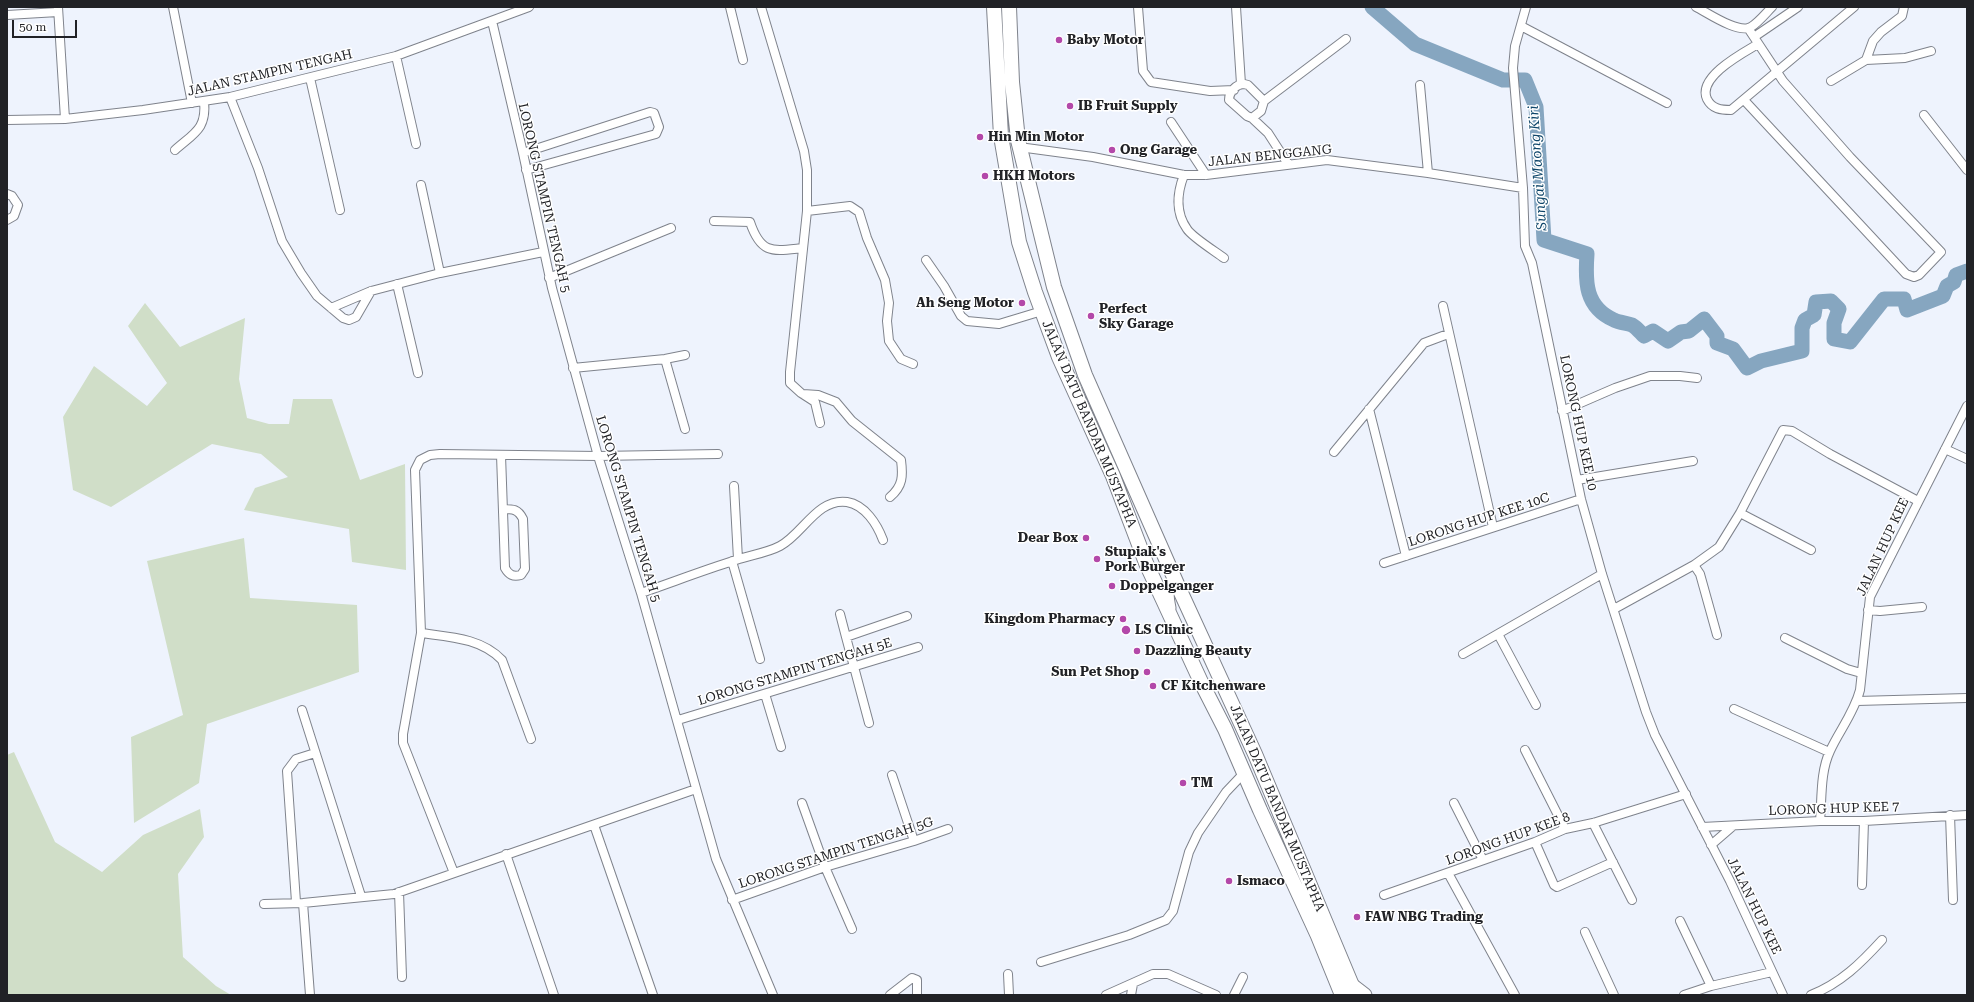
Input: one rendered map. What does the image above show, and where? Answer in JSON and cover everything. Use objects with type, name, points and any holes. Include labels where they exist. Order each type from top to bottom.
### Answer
[{"type":"highway","name":"JALAN DATU BANDAR MUSTAPHA","points":[[994,7],[1001,136],[1007,179],[1019,242],[1042,311],[1059,357],[1113,476],[1146,563],[1201,682],[1225,729],[1318,936],[1346,992]]},
{"type":"highway","name":"JALAN DATU BANDAR MUSTAPHA","points":[[1009,7],[1012,82],[1020,147],[1054,287],[1085,375],[1177,584],[1255,754],[1346,992]]},
{"type":"main road","points":[[1172,618],[1166,594],[1168,589],[1177,584]]},
{"type":"main road","points":[[1346,992],[1365,995]]},
{"type":"street","points":[[174,7],[192,103]]},
{"type":"street","points":[[730,7],[743,60]]},
{"type":"street","points":[[761,7],[804,151],[807,170],[807,211],[790,383],[801,393],[815,402],[820,423]]},
{"type":"street","points":[[1138,7],[1143,71],[1146,77],[1156,84],[1210,91],[1234,90]]},
{"type":"street","points":[[1236,7],[1241,84]]},
{"type":"street","name":"LORONG HUP KEE 10","points":[[1526,7],[1515,46],[1513,68],[1523,188],[1525,246],[1532,263],[1581,499],[1602,574],[1655,735],[1702,827]]},
{"type":"street","points":[[1696,7],[1736,28],[1744,29],[1748,28],[1772,7]]},
{"type":"street","points":[[1798,7],[1726,63],[1705,88],[1705,96],[1709,103],[1716,109],[1730,110],[1744,100],[1775,72],[1854,7]]},
{"type":"street","points":[[1866,60],[1873,41],[1902,16],[1904,7]]},
{"type":"street","name":"JALAN STAMPIN TENGAH","points":[[7,120],[65,119],[230,97],[396,56],[524,8]]},
{"type":"street","points":[[7,15],[58,10],[65,119]]},
{"type":"street","name":"LORONG STAMPIN TENGAH 5","points":[[492,21],[550,278],[573,368],[598,456],[641,593],[716,859],[773,995]]},
{"type":"street","points":[[1521,26],[1667,103]]},
{"type":"street","points":[[1744,100],[1906,274],[1914,277],[1919,275],[1941,252],[1850,157],[1775,72],[1748,28]]},
{"type":"street","points":[[1210,91],[1229,102],[1247,116],[1256,115],[1263,108],[1264,101],[1346,39]]},
{"type":"street","points":[[1831,81],[1866,60],[1906,58],[1932,51]]},
{"type":"street","points":[[396,56],[416,144]]},
{"type":"street","points":[[310,78],[340,210]]},
{"type":"street","points":[[1229,102],[1229,95],[1241,84],[1248,85],[1264,101]]},
{"type":"street","points":[[1420,85],[1428,173]]},
{"type":"street","points":[[230,97],[258,168],[282,241],[317,296],[343,318],[349,320],[356,317],[371,291]]},
{"type":"street","points":[[175,150],[201,127],[205,119],[204,101]]},
{"type":"street","points":[[523,153],[650,112],[654,113],[659,127],[656,134],[526,170]]},
{"type":"street","points":[[1256,115],[1288,164]]},
{"type":"street","points":[[1924,115],[1967,170]]},
{"type":"street","points":[[1171,122],[1206,175]]},
{"type":"street","name":"JALAN BENGGANG","points":[[1020,147],[1093,157],[1184,175],[1206,175],[1327,160],[1428,173],[1523,188]]},
{"type":"street","points":[[1184,175],[1180,185],[1177,205],[1187,230],[1224,258]]},
{"type":"street","points":[[421,186],[440,273]]},
{"type":"street","points":[[7,194],[12,196],[18,205],[14,216],[7,220]]},
{"type":"street","points":[[807,211],[850,206],[859,212],[867,238],[885,280],[889,303],[887,321],[889,341],[901,359],[913,364]]},
{"type":"street","points":[[714,221],[750,222],[754,232],[764,246],[775,251],[803,248]]},
{"type":"street","points":[[550,278],[671,228]]},
{"type":"street","points":[[331,308],[371,291],[397,284],[440,273],[544,252]]},
{"type":"street","points":[[926,260],[944,286],[961,316],[966,321],[999,324],[1042,311]]},
{"type":"street","points":[[397,284],[418,373]]},
{"type":"street","points":[[1443,306],[1448,334],[1493,527]]},
{"type":"street","points":[[1334,452],[1424,344],[1448,334]]},
{"type":"street","points":[[573,368],[664,359],[685,354]]},
{"type":"street","points":[[664,359],[685,429]]},
{"type":"street","points":[[1562,411],[1615,388],[1650,376],[1680,376],[1697,378]]},
{"type":"street","points":[[801,393],[818,395],[836,402],[852,421],[901,460],[903,476],[899,490],[890,497]]},
{"type":"street","name":"JALAN HUP KEE","points":[[1820,821],[1824,768],[1829,752],[1857,701],[1870,597],[1967,406]]},
{"type":"street","points":[[1369,409],[1406,556]]},
{"type":"street","points":[[1614,609],[1694,565],[1718,547],[1740,513],[1783,430],[1787,430],[1918,501]]},
{"type":"street","points":[[1945,449],[1967,459]]},
{"type":"street","points":[[454,873],[404,743],[403,734],[421,633],[415,470],[420,460],[430,455],[440,454],[598,456],[718,454]]},
{"type":"street","points":[[501,455],[502,509],[504,568],[509,574],[515,577],[521,575],[525,569],[523,518],[520,512],[515,509],[502,509]]},
{"type":"street","points":[[1577,480],[1693,461]]},
{"type":"street","points":[[734,486],[735,560],[760,659]]},
{"type":"street","name":"LORONG HUP KEE 10C","points":[[1384,563],[1581,499]]},
{"type":"street","points":[[641,593],[780,546],[792,538],[820,509],[834,503],[846,502],[861,507],[872,519],[883,540]]},
{"type":"street","points":[[1740,513],[1811,550]]},
{"type":"street","points":[[1694,565],[1700,574],[1717,635]]},
{"type":"street","points":[[1463,654],[1602,574]]},
{"type":"street","points":[[1868,610],[1880,612],[1922,607]]},
{"type":"street","points":[[840,614],[869,723]]},
{"type":"street","points":[[846,637],[907,616]]},
{"type":"street","points":[[421,633],[477,642],[493,651],[502,660],[530,739]]},
{"type":"street","points":[[1498,634],[1536,705]]},
{"type":"street","points":[[1785,638],[1847,669],[1861,672]]},
{"type":"street","name":"LORONG STAMPIN TENGAH 5E","points":[[678,720],[918,647]]},
{"type":"street","points":[[765,694],[781,747]]},
{"type":"street","points":[[1857,701],[1967,698]]},
{"type":"street","points":[[1734,709],[1829,752]]},
{"type":"street","points":[[302,710],[361,896]]},
{"type":"street","points":[[1525,750],[1565,829]]},
{"type":"street","points":[[310,995],[287,771],[296,759],[315,752]]},
{"type":"street","points":[[1041,962],[1122,937],[1166,920],[1173,911],[1189,852],[1198,832],[1226,792],[1244,773]]},
{"type":"street","points":[[892,775],[914,841]]},
{"type":"street","points":[[264,904],[399,892],[696,789]]},
{"type":"street","name":"LORONG HUP KEE 8","points":[[1384,895],[1534,842],[1565,829],[1593,823],[1686,794]]},
{"type":"street","points":[[802,802],[825,867],[852,929]]},
{"type":"street","points":[[1454,803],[1483,860]]},
{"type":"street","name":"LORONG HUP KEE 7","points":[[1702,827],[1820,821],[1864,821],[1967,814]]},
{"type":"street","points":[[1950,815],[1953,900]]},
{"type":"street","points":[[1862,884],[1864,821]]},
{"type":"street","points":[[1593,823],[1632,900]]},
{"type":"street","points":[[594,825],[653,995]]},
{"type":"street","points":[[1711,845],[1733,826]]},
{"type":"street","name":"JALAN HUP KEE","points":[[1702,827],[1782,995]]},
{"type":"street","name":"LORONG STAMPIN TENGAH 5G","points":[[732,900],[825,867],[914,841],[948,829]]},
{"type":"street","points":[[1534,842],[1554,885],[1557,887],[1613,862]]},
{"type":"street","points":[[506,854],[554,995]]},
{"type":"street","points":[[1448,873],[1515,995]]},
{"type":"street","points":[[399,892],[402,977]]},
{"type":"street","points":[[1680,921],[1711,986]]},
{"type":"street","points":[[1585,932],[1614,995]]},
{"type":"street","points":[[1811,995],[1827,988],[1853,970],[1882,940]]},
{"type":"street","points":[[1684,995],[1711,986],[1772,972]]},
{"type":"street","points":[[1008,974],[1009,995]]},
{"type":"street","points":[[1106,995],[1153,974],[1168,974],[1216,995]]},
{"type":"street","points":[[1234,995],[1243,977]]},
{"type":"street","points":[[890,995],[912,978],[917,980],[917,995]]},
{"type":"street","points":[[1131,995],[1133,984]]},
{"type":"green space","points":[[145,303],[180,347],[245,318],[239,379],[247,418],[269,424],[289,424],[293,399],[332,399],[360,480],[405,464],[406,570],[352,562],[349,529],[244,510],[255,488],[288,477],[261,454],[212,444],[111,507],[73,490],[63,417],[94,366],[147,406],[167,383],[128,326]]},
{"type":"green space","points":[[244,538],[250,598],[357,605],[359,672],[207,724],[199,783],[134,823],[131,737],[183,715],[147,561]]},
{"type":"green space","points":[[14,752],[55,842],[102,872],[143,835],[200,809],[204,837],[178,874],[183,957],[216,986],[231,995],[7,995],[7,755]]},
{"type":"waterway","name":"Sungai Maong Kiri","points":[[1372,7],[1415,44],[1503,80],[1525,80],[1536,107],[1544,240],[1587,254],[1587,284],[1592,301],[1604,315],[1619,322],[1634,326],[1644,336],[1653,331],[1668,341],[1681,332],[1689,331],[1704,319],[1717,336],[1717,343],[1733,349],[1747,368],[1761,361],[1802,351],[1802,328],[1805,320],[1814,315],[1816,302],[1831,301],[1839,309],[1834,323],[1834,339],[1850,342],[1884,299],[1904,299],[1907,310],[1943,296],[1947,286],[1954,282],[1956,275],[1967,271]]},
{"type":"place","name":"Baby Motor","points":[[1059,40]]},
{"type":"place","name":"IB Fruit Supply","points":[[1070,106]]},
{"type":"place","name":"Hin Min Motor","points":[[980,137]]},
{"type":"place","name":"Ong Garage","points":[[1112,150]]},
{"type":"place","name":"HKH Motors","points":[[985,176]]},
{"type":"place","name":"Ah Seng Motor","points":[[1022,303]]},
{"type":"place","name":"Perfect Sky Garage","points":[[1091,316]]},
{"type":"place","name":"Dear Box","points":[[1086,538]]},
{"type":"place","name":"Stupiak's Pork Burger","points":[[1097,559]]},
{"type":"place","name":"Doppelganger","points":[[1112,586]]},
{"type":"place","name":"Kingdom Pharmacy","points":[[1123,619]]},
{"type":"place","name":"LS Clinic","points":[[1126,630]]},
{"type":"place","name":"Dazzling Beauty","points":[[1137,651]]},
{"type":"place","name":"Sun Pet Shop","points":[[1147,672]]},
{"type":"place","name":"CF Kitchenware","points":[[1153,686]]},
{"type":"place","name":"TM","points":[[1183,783]]},
{"type":"place","name":"Ismaco","points":[[1229,881]]},
{"type":"place","name":"FAW NBG Trading","points":[[1357,917]]}]
